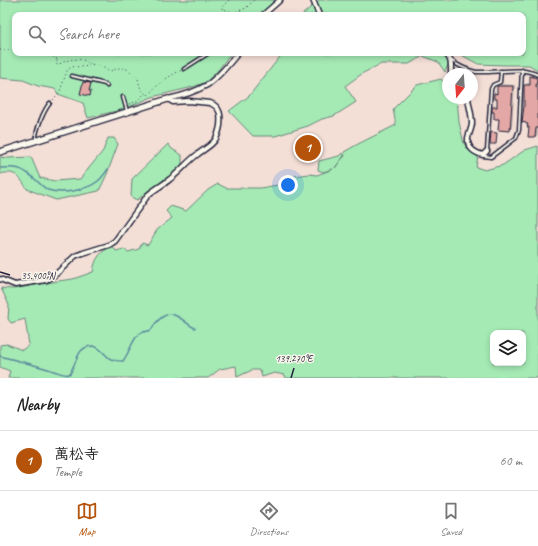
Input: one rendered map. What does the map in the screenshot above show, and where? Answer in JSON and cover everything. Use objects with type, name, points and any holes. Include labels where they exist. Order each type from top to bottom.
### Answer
[{"type":"street","points":[[266,12],[280,0]]},
{"type":"street","points":[[313,0],[318,12]]},
{"type":"street","points":[[0,152],[194,92],[209,84],[235,56]]},
{"type":"street","points":[[449,56],[451,68]]},
{"type":"street","points":[[0,279],[15,285],[46,280],[54,276],[75,256],[109,245],[114,241],[152,191],[171,178],[193,158],[214,142],[218,135],[221,117],[218,108],[210,103],[189,100],[173,102],[168,100]]},
{"type":"street","points":[[469,104],[472,122],[468,139],[470,149],[483,155],[487,150]]},
{"type":"lane","points":[[184,69],[204,56]]},
{"type":"lane","points":[[450,59],[458,66],[476,72],[522,70],[538,75]]},
{"type":"lane","points":[[483,155],[491,157],[516,138],[519,130],[522,70]]},
{"type":"lane","points":[[487,150],[490,89],[493,85],[500,82],[501,71]]},
{"type":"lane","points":[[72,76],[106,84],[107,86]]},
{"type":"lane","points":[[123,97],[128,112]]},
{"type":"lane","points":[[36,140],[35,135],[50,103]]},
{"type":"path","points":[[229,0],[221,8],[231,12]]},
{"type":"path","points":[[236,12],[246,8],[254,0]]},
{"type":"path","points":[[0,50],[12,50]]},
{"type":"path","points":[[53,56],[55,59],[58,59],[56,63],[57,65],[77,59],[86,60],[91,64],[110,71],[123,68],[131,70],[137,76],[139,87],[148,95],[162,81],[184,69]]},
{"type":"path","points":[[50,103],[60,91],[69,68],[85,67],[91,64]]},
{"type":"path","points":[[130,104],[138,101],[144,93]]},
{"type":"green space","points":[[0,0],[280,0],[267,12],[12,12],[12,56],[229,56],[219,69],[206,82],[193,87],[152,97],[124,109],[88,118],[83,103],[58,94],[55,89],[38,86],[23,80],[0,78]]},
{"type":"green space","points":[[319,0],[538,0],[538,70],[529,65],[478,64],[463,56],[526,56],[526,12],[305,12]]},
{"type":"green space","points":[[281,56],[423,56],[409,64],[381,64],[363,73],[345,86],[356,102],[334,116],[275,136],[253,136],[229,111],[249,96]]},
{"type":"green space","points":[[423,56],[452,56],[447,68],[442,68],[438,62]]},
{"type":"green space","points":[[441,79],[442,104],[458,104],[459,122],[464,144],[478,156],[476,167],[485,170],[503,165],[525,150],[538,146],[538,378],[286,378],[285,375],[274,373],[262,377],[260,370],[252,370],[237,377],[236,366],[220,369],[208,378],[8,378],[10,371],[0,367],[0,345],[7,344],[22,350],[29,345],[25,319],[11,323],[8,319],[9,305],[1,288],[13,289],[73,279],[93,272],[95,263],[99,256],[112,246],[116,251],[124,249],[128,252],[139,249],[142,243],[148,245],[157,230],[172,218],[166,211],[171,206],[186,211],[208,190],[218,184],[226,188],[260,188],[278,185],[288,177],[309,174],[317,175],[333,169],[323,172],[318,170],[319,161],[339,156],[342,153],[344,156],[340,161],[345,156],[344,152],[396,125],[393,109],[417,85]]},
{"type":"green space","points":[[108,138],[114,138],[118,144],[99,191],[56,200],[27,189],[22,181],[13,174],[0,174],[0,157],[31,157],[40,178],[55,181],[80,179],[103,151]]},
{"type":"green space","points":[[168,144],[172,149],[182,155],[182,165],[166,179],[137,200],[131,197],[132,179]]},
{"type":"building","points":[[530,76],[537,78],[536,87],[538,87],[538,128],[536,128],[535,137],[528,137],[528,124],[522,122],[524,85],[530,85]]},
{"type":"building","points":[[83,82],[91,83],[89,91],[91,91],[90,96],[80,94]]},
{"type":"building","points":[[497,86],[513,86],[510,131],[498,130],[499,119],[494,119],[492,107],[497,107],[497,99],[494,99],[494,93],[497,94]]},
{"type":"building","points":[[491,132],[497,133],[496,144],[490,144]]},
{"type":"building","points":[[304,141],[314,143],[311,154],[302,152],[303,149],[301,148]]},
{"type":"waterway","points":[[0,168],[20,169],[46,189],[60,192],[74,191],[88,187],[98,181],[108,169]]},
{"type":"waterway","points":[[0,356],[64,374],[69,374],[81,351],[88,347],[93,346],[98,348],[112,360],[123,361],[138,335],[152,329],[158,320],[167,315],[171,314],[178,316],[195,328]]},
{"type":"place","name":"萬松寺","points":[[308,148]]}]
